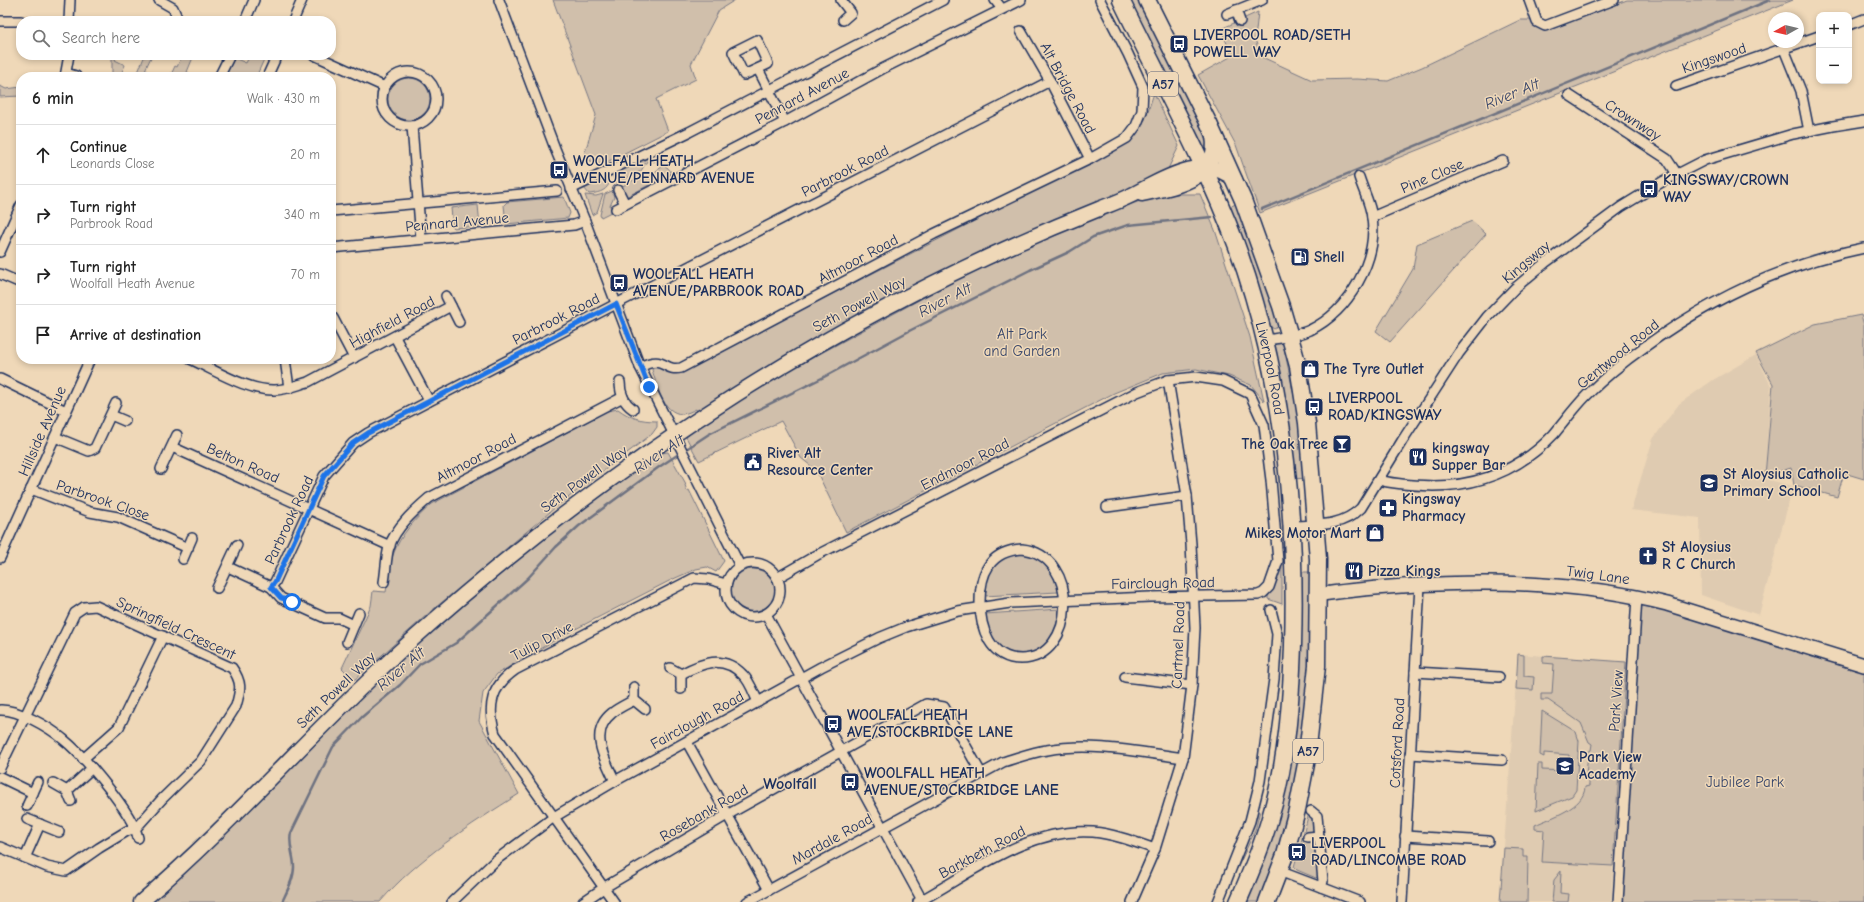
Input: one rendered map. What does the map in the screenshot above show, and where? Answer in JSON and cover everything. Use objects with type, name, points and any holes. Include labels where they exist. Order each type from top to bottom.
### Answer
[{"type":"highway","name":"Liverpool Road","points":[[1121,0],[1205,169],[1236,246],[1266,340],[1287,463],[1292,526],[1294,601],[1291,687],[1287,732],[1271,817],[1238,902]]},
{"type":"highway","name":"Liverpool Road","points":[[1147,0],[1212,130],[1235,180],[1290,336],[1298,366],[1307,423],[1316,525],[1318,595],[1317,666],[1306,764],[1293,828],[1280,871],[1267,902]]},
{"type":"main road","points":[[1205,169],[1214,154],[1215,147],[1212,130]]},
{"type":"main road","points":[[1205,169],[1211,168],[1224,172],[1235,180]]},
{"type":"main road","name":"Seth Powell Way","points":[[141,902],[231,818],[349,699],[412,640],[536,536],[676,442],[710,411],[810,350],[870,317],[1009,247],[1128,197],[1183,184],[1198,176],[1205,169]]},
{"type":"street","points":[[69,16],[70,0]]},
{"type":"street","points":[[159,0],[173,8],[176,16]]},
{"type":"street","points":[[247,16],[254,0]]},
{"type":"street","points":[[295,16],[302,0]]},
{"type":"street","points":[[500,0],[571,190],[585,221],[640,367],[676,442],[740,566]]},
{"type":"street","points":[[841,0],[851,13],[843,20]]},
{"type":"street","name":"Pennard Avenue","points":[[571,190],[943,0]]},
{"type":"street","points":[[995,0],[1002,8],[1021,0]]},
{"type":"street","points":[[1090,159],[1126,138],[1140,119],[1144,104],[1144,95],[1140,78],[1100,0]]},
{"type":"street","points":[[1227,14],[1262,0]]},
{"type":"street","points":[[1529,0],[1537,22],[1545,26],[1614,0]]},
{"type":"street","name":"Pennard Avenue","points":[[616,209],[785,122],[882,69],[1002,8]]},
{"type":"street","points":[[1236,10],[1240,21]]},
{"type":"street","points":[[0,21],[16,21]]},
{"type":"street","name":"Alt Bridge Road","points":[[1021,31],[1050,81],[1090,159]]},
{"type":"street","name":"Kingswood","points":[[1676,86],[1816,37]]},
{"type":"street","points":[[1784,49],[1801,91],[1809,131]]},
{"type":"street","points":[[66,72],[68,60]]},
{"type":"street","points":[[222,72],[228,60]]},
{"type":"street","points":[[269,72],[275,60]]},
{"type":"street","points":[[325,60],[385,88]]},
{"type":"street","points":[[758,68],[785,122]]},
{"type":"street","points":[[405,72],[422,75],[431,84],[436,96],[436,104],[433,113],[424,122],[412,126],[396,123],[385,111],[382,99],[385,88],[390,80],[405,72]]},
{"type":"street","name":"Parbrook Road","points":[[228,567],[271,587],[275,582],[324,476],[353,443],[368,433],[1050,81]]},
{"type":"street","name":"Crownway","points":[[1569,95],[1667,159],[1677,174]]},
{"type":"street","name":"Kingsway","points":[[1292,526],[1337,523],[1353,516],[1361,508],[1458,353],[1487,317],[1515,288],[1574,241],[1621,207],[1677,174],[1705,160],[1756,144],[1809,131],[1864,121]]},
{"type":"street","points":[[412,126],[421,239]]},
{"type":"street","name":"Altmoor Road","points":[[640,367],[657,361],[672,368],[681,368],[934,234],[1090,159]]},
{"type":"street","name":"Pine Close","points":[[1372,217],[1503,161]]},
{"type":"street","points":[[1266,340],[1290,336],[1312,329],[1338,310],[1349,297],[1366,265],[1373,235],[1372,217],[1359,177]]},
{"type":"street","points":[[618,190],[625,204]]},
{"type":"street","name":"Pennard Avenue","points":[[336,211],[557,191]]},
{"type":"street","points":[[0,252],[16,216]]},
{"type":"street","name":"Pennard Avenue","points":[[336,248],[574,225],[585,221]]},
{"type":"street","name":"Gentwood Road","points":[[1379,480],[1388,483],[1414,485],[1450,485],[1470,482],[1500,474],[1524,460],[1542,446],[1588,393],[1642,349],[1696,312],[1743,288],[1778,273],[1824,257],[1864,248]]},
{"type":"street","points":[[0,274],[16,281]]},
{"type":"street","points":[[446,296],[459,322]]},
{"type":"street","name":"Highfield Road","points":[[201,364],[249,386],[274,390],[289,388],[308,382],[451,306]]},
{"type":"street","points":[[336,327],[354,358]]},
{"type":"street","points":[[394,337],[429,401]]},
{"type":"street","name":"Hillside Avenue","points":[[0,558],[88,364]]},
{"type":"street","points":[[286,364],[289,388]]},
{"type":"street","name":"Liverpool Road","points":[[1168,380],[1196,377],[1223,381],[1250,394],[1257,408],[1264,425],[1271,480],[1278,561],[1270,587],[1263,593]]},
{"type":"street","points":[[0,378],[66,411]]},
{"type":"street","name":"Cartmel Road","points":[[1132,902],[1154,849],[1183,758],[1192,685],[1195,628],[1187,496],[1168,380]]},
{"type":"street","name":"Endmoor Road","points":[[777,578],[817,555],[1137,392],[1168,380]]},
{"type":"street","points":[[620,382],[623,397],[633,409]]},
{"type":"street","name":"Altmoor Road","points":[[384,582],[390,546],[413,511],[429,498],[623,397]]},
{"type":"street","points":[[55,437],[90,451],[95,448],[116,403]]},
{"type":"street","points":[[111,415],[125,421]]},
{"type":"street","points":[[161,469],[177,435]]},
{"type":"street","name":"Belton Road","points":[[172,447],[390,546]]},
{"type":"street","name":"Parbrook Close","points":[[31,489],[90,512],[118,517],[188,548]]},
{"type":"street","points":[[1107,507],[1187,496]]},
{"type":"street","points":[[183,559],[192,538]]},
{"type":"street","points":[[217,588],[237,545]]},
{"type":"street","points":[[1014,550],[1031,550],[1040,554],[1052,564],[1061,578],[1064,600],[1063,621],[1055,641],[1040,655],[1021,659],[1012,658],[1001,654],[992,646],[987,638],[983,628],[980,607],[980,589],[986,571],[991,563],[998,557],[1014,550]]},
{"type":"street","points":[[748,564],[765,566],[772,571],[777,578],[779,594],[775,605],[766,614],[753,617],[739,614],[732,608],[728,600],[726,584],[730,576],[740,566],[748,564]]},
{"type":"street","name":"Tulip Drive","points":[[614,902],[605,887],[495,734],[490,716],[493,694],[507,676],[515,670],[694,578],[708,579],[726,584]]},
{"type":"street","name":"Twig Lane","points":[[1318,595],[1345,591],[1420,585],[1472,583],[1529,584],[1588,589],[1637,597],[1688,610],[1864,665]]},
{"type":"street","name":"Cotsford Road","points":[[1402,902],[1420,585]]},
{"type":"street","points":[[271,587],[281,598],[325,618],[339,618],[354,625]]},
{"type":"street","name":"Fairclough Road","points":[[452,902],[496,860],[554,817],[615,781],[840,657],[899,630],[933,618],[980,607],[1010,603],[1064,600],[1258,595],[1263,593]]},
{"type":"street","name":"Park View","points":[[1618,902],[1637,597]]},
{"type":"street","name":"Springfield Crescent","points":[[0,768],[75,613],[84,607],[96,606],[232,668],[240,679],[239,696],[236,706],[201,761],[136,828]]},
{"type":"street","points":[[1218,902],[1250,821],[1260,781],[1274,679],[1277,634],[1271,610]]},
{"type":"street","points":[[346,642],[359,613]]},
{"type":"street","points":[[766,614],[921,901]]},
{"type":"street","points":[[83,759],[119,727],[163,636]]},
{"type":"street","points":[[681,674],[700,664],[710,662],[722,663],[744,675],[758,702]]},
{"type":"street","points":[[670,668],[681,674]]},
{"type":"street","points":[[1415,672],[1499,677]]},
{"type":"street","points":[[681,674],[681,689]]},
{"type":"street","points":[[1125,677],[1192,685]]},
{"type":"street","points":[[634,687],[634,700]]},
{"type":"street","points":[[634,700],[645,709]]},
{"type":"street","points":[[615,781],[602,752],[599,737],[602,726],[611,713],[634,700]]},
{"type":"street","name":"Rosebank Road","points":[[583,902],[605,887],[727,815],[926,704],[944,707],[981,773]]},
{"type":"street","points":[[0,710],[15,711],[63,738],[92,768],[136,828],[138,838]]},
{"type":"street","points":[[687,742],[769,890]]},
{"type":"street","name":"Mardale Road","points":[[747,902],[1002,762],[1047,750],[1082,747],[1112,749],[1183,758]]},
{"type":"street","points":[[1410,754],[1502,760]]},
{"type":"street","points":[[67,792],[92,768]]},
{"type":"street","points":[[0,777],[33,793]]},
{"type":"street","points":[[27,806],[38,782]]},
{"type":"street","points":[[53,783],[67,792],[71,801]]},
{"type":"street","points":[[1311,811],[1317,816],[1323,881],[1321,887]]},
{"type":"street","points":[[27,819],[59,832]]},
{"type":"street","points":[[26,858],[40,824]]},
{"type":"street","points":[[0,847],[47,867],[66,871],[99,848],[127,831],[136,828]]},
{"type":"street","name":"Barkbeth Road","points":[[921,901],[1007,851],[1036,839],[1060,833],[1083,832],[1106,834],[1154,849]]},
{"type":"street","points":[[1308,837],[1319,836]]},
{"type":"street","points":[[1405,836],[1488,841]]},
{"type":"street","points":[[1280,871],[1321,887],[1341,898],[1360,902]]},
{"type":"shaded area","name":"St Aloysius Catholic Primary School","points":[[1756,355],[1771,386],[1765,479],[1793,486],[1759,615],[1701,595],[1700,518],[1631,510],[1653,439],[1679,404],[1713,380]]},
{"type":"shaded area","name":"Park View Academy","points":[[1518,654],[1626,662],[1611,902],[1500,902]]},
{"type":"green space","points":[[553,0],[735,0],[719,10],[691,64],[696,79],[656,99],[668,131],[603,164],[583,159],[596,115]]},
{"type":"green space","points":[[1128,0],[1138,0],[1205,132],[1208,144],[1203,148]]},
{"type":"green space","points":[[1627,0],[1793,0],[1260,213],[1236,145],[1198,75],[1232,56],[1221,29],[1258,12],[1255,40],[1262,57],[1312,80],[1357,79],[1388,81],[1422,67],[1520,20],[1532,20],[1539,29],[1549,30]]},
{"type":"green space","points":[[112,60],[125,65],[122,72],[112,72]]},
{"type":"green space","points":[[143,60],[150,60],[145,70],[150,72],[138,72]]},
{"type":"green space","points":[[180,60],[192,60],[187,72],[172,72],[175,66],[177,67]]},
{"type":"green space","points":[[233,60],[239,60],[246,63],[248,60],[264,60],[258,72],[227,72]]},
{"type":"green space","points":[[405,78],[413,78],[421,81],[427,87],[430,99],[427,111],[421,117],[413,120],[405,120],[397,117],[391,111],[388,103],[388,95],[391,87],[397,81]]},
{"type":"green space","points":[[0,86],[6,89],[16,88],[16,96],[0,97]]},
{"type":"green space","points":[[1154,93],[1179,146],[1168,169],[1170,175],[1009,247],[699,418],[696,409],[682,414],[675,412],[670,409],[661,397],[652,370],[654,365],[675,373],[692,366],[1103,155],[1127,140],[1145,120]]},
{"type":"green space","points":[[659,148],[661,155],[657,161],[646,162],[641,171],[619,182],[615,182],[612,174],[613,172]]},
{"type":"green space","points":[[664,166],[667,167],[672,173],[626,197],[619,190],[621,187],[643,175],[653,175],[657,170]]},
{"type":"green space","points":[[603,179],[607,180],[609,184],[600,192],[589,194],[584,188]]},
{"type":"green space","points":[[612,191],[614,197],[610,206],[613,211],[601,217],[600,215],[605,194]]},
{"type":"green space","points":[[603,194],[597,212],[592,215],[585,195],[596,196]]},
{"type":"green space","name":"Alt Park and Garden","points":[[1160,194],[1200,194],[1215,230],[1250,337],[1264,401],[1251,385],[1229,376],[1196,369],[1163,373],[1114,393],[846,532],[816,470],[801,458],[781,421],[699,461],[686,437],[729,403],[978,268],[1081,222]]},
{"type":"green space","points":[[564,197],[570,213],[568,218],[506,224],[504,205],[507,202]]},
{"type":"green space","points":[[1236,204],[1279,326],[1274,329],[1268,325],[1229,207]]},
{"type":"green space","points":[[478,205],[480,226],[453,228],[451,208]]},
{"type":"green space","points":[[1472,221],[1486,234],[1390,342],[1376,331],[1413,269],[1417,244]]},
{"type":"green space","points":[[1861,315],[1864,325],[1864,479],[1844,473],[1837,497],[1794,485],[1791,468],[1765,476],[1773,384],[1756,353],[1815,324]]},
{"type":"green space","points":[[1276,342],[1283,343],[1299,420],[1307,478],[1293,479],[1275,345]]},
{"type":"green space","points":[[618,409],[627,415],[636,418],[657,421],[657,427],[652,434],[556,507],[429,613],[354,680],[342,668],[371,606],[373,591],[386,592],[390,564],[396,548],[409,527],[426,509],[432,504],[607,411]]},
{"type":"green space","points":[[668,452],[686,484],[687,491],[689,490],[724,561],[716,572],[707,567],[696,569],[671,580],[562,636],[497,674],[483,693],[479,721],[519,794],[445,843],[411,871],[380,902],[145,902],[351,702],[494,574],[654,454]]},
{"type":"green space","points":[[1027,553],[1044,563],[1053,572],[1056,578],[1058,592],[984,596],[984,586],[990,570],[995,564],[1009,556]]},
{"type":"green space","points":[[1282,563],[1282,604],[1268,599],[1268,597]]},
{"type":"green space","points":[[749,569],[757,569],[769,575],[775,587],[775,595],[769,607],[757,613],[749,613],[737,607],[731,595],[731,587],[737,575]]},
{"type":"green space","points":[[1298,572],[1312,572],[1312,635],[1305,731],[1286,835],[1260,902],[1246,902],[1274,830]]},
{"type":"green space","name":"Jubilee Park","points":[[1637,597],[1864,664],[1864,902],[1618,902]]},
{"type":"green space","points":[[1059,609],[1059,618],[1054,634],[1046,644],[1037,651],[1026,654],[1014,654],[1003,650],[994,642],[987,630],[985,614]]},
{"type":"green space","points":[[1518,654],[1524,655],[1524,676],[1534,677],[1533,690],[1516,689]]},
{"type":"green space","points":[[1543,656],[1626,662],[1613,866],[1542,862],[1544,830],[1535,829],[1535,825],[1566,811],[1579,801],[1585,787],[1589,786],[1589,778],[1586,776],[1588,752],[1591,750],[1592,744],[1589,742],[1581,723],[1548,700],[1541,700],[1541,694],[1552,694],[1554,664],[1543,663]]},
{"type":"green space","points":[[1542,711],[1576,732],[1579,741],[1576,790],[1572,796],[1536,811],[1538,764],[1542,764],[1542,770],[1568,771],[1569,755],[1544,753],[1544,757],[1540,755]]},
{"type":"green space","points":[[1256,810],[1260,811],[1255,831],[1237,869],[1235,868]]},
{"type":"green space","points":[[1309,813],[1312,814],[1315,830],[1312,833],[1313,841],[1315,842],[1319,875],[1316,878],[1297,870],[1294,867]]},
{"type":"green space","points":[[1504,848],[1523,849],[1523,857],[1528,857],[1527,902],[1500,902]]},
{"type":"green space","points":[[1561,871],[1560,893],[1569,894],[1568,902],[1552,902],[1554,880]]},
{"type":"waterway","name":"River Alt","points":[[1262,209],[1770,0]]},
{"type":"waterway","name":"River Alt","points":[[282,902],[290,885],[294,871],[290,842],[291,833],[333,747],[362,717],[400,685],[420,664],[456,643],[528,578],[556,547],[579,526],[659,467],[709,434],[824,377],[911,330],[1069,252],[1093,237],[1128,225],[1212,217]]},
{"type":"place","name":"LIVERPOOL ROAD/SETH POWELL WAY","points":[[1179,44]]},
{"type":"place","name":"WOOLFALL HEATH AVENUE/PENNARD AVENUE","points":[[559,170]]},
{"type":"place","name":"KINGSWAY/CROWN WAY","points":[[1649,189]]},
{"type":"place","name":"Shell","points":[[1300,257]]},
{"type":"place","name":"WOOLFALL HEATH AVENUE/PARBROOK ROAD","points":[[619,283]]},
{"type":"place","name":"The Tyre Outlet","points":[[1310,369]]},
{"type":"place","name":"LIVERPOOL ROAD/KINGSWAY","points":[[1314,407]]},
{"type":"place","name":"The Oak Tree","points":[[1342,444]]},
{"type":"place","name":"kingsway Supper Bar","points":[[1418,457]]},
{"type":"place","name":"River Alt Resource Center","points":[[753,462]]},
{"type":"place","name":"St Aloysius Catholic Primary School","points":[[1709,483]]},
{"type":"place","name":"Kingsway Pharmacy","points":[[1388,508]]},
{"type":"place","name":"Mikes Motor Mart","points":[[1375,533]]},
{"type":"place","name":"St Aloysius R C Church","points":[[1648,556]]},
{"type":"place","name":"Pizza Kings","points":[[1354,571]]},
{"type":"place","name":"WOOLFALL HEATH AVE/STOCKBRIDGE LANE","points":[[833,724]]},
{"type":"place","name":"Park View Academy","points":[[1565,766]]},
{"type":"place","name":"WOOLFALL HEATH AVENUE/STOCKBRIDGE LANE","points":[[850,782]]},
{"type":"place","name":"LIVERPOOL ROAD/LINCOMBE ROAD","points":[[1297,852]]},
{"type":"district","name":"Woolfall","points":[[790,784]]},
{"type":"route","points":[[292,602],[281,598],[271,587],[275,582],[324,476],[338,458],[353,443],[368,433],[616,304],[649,387]]}]
